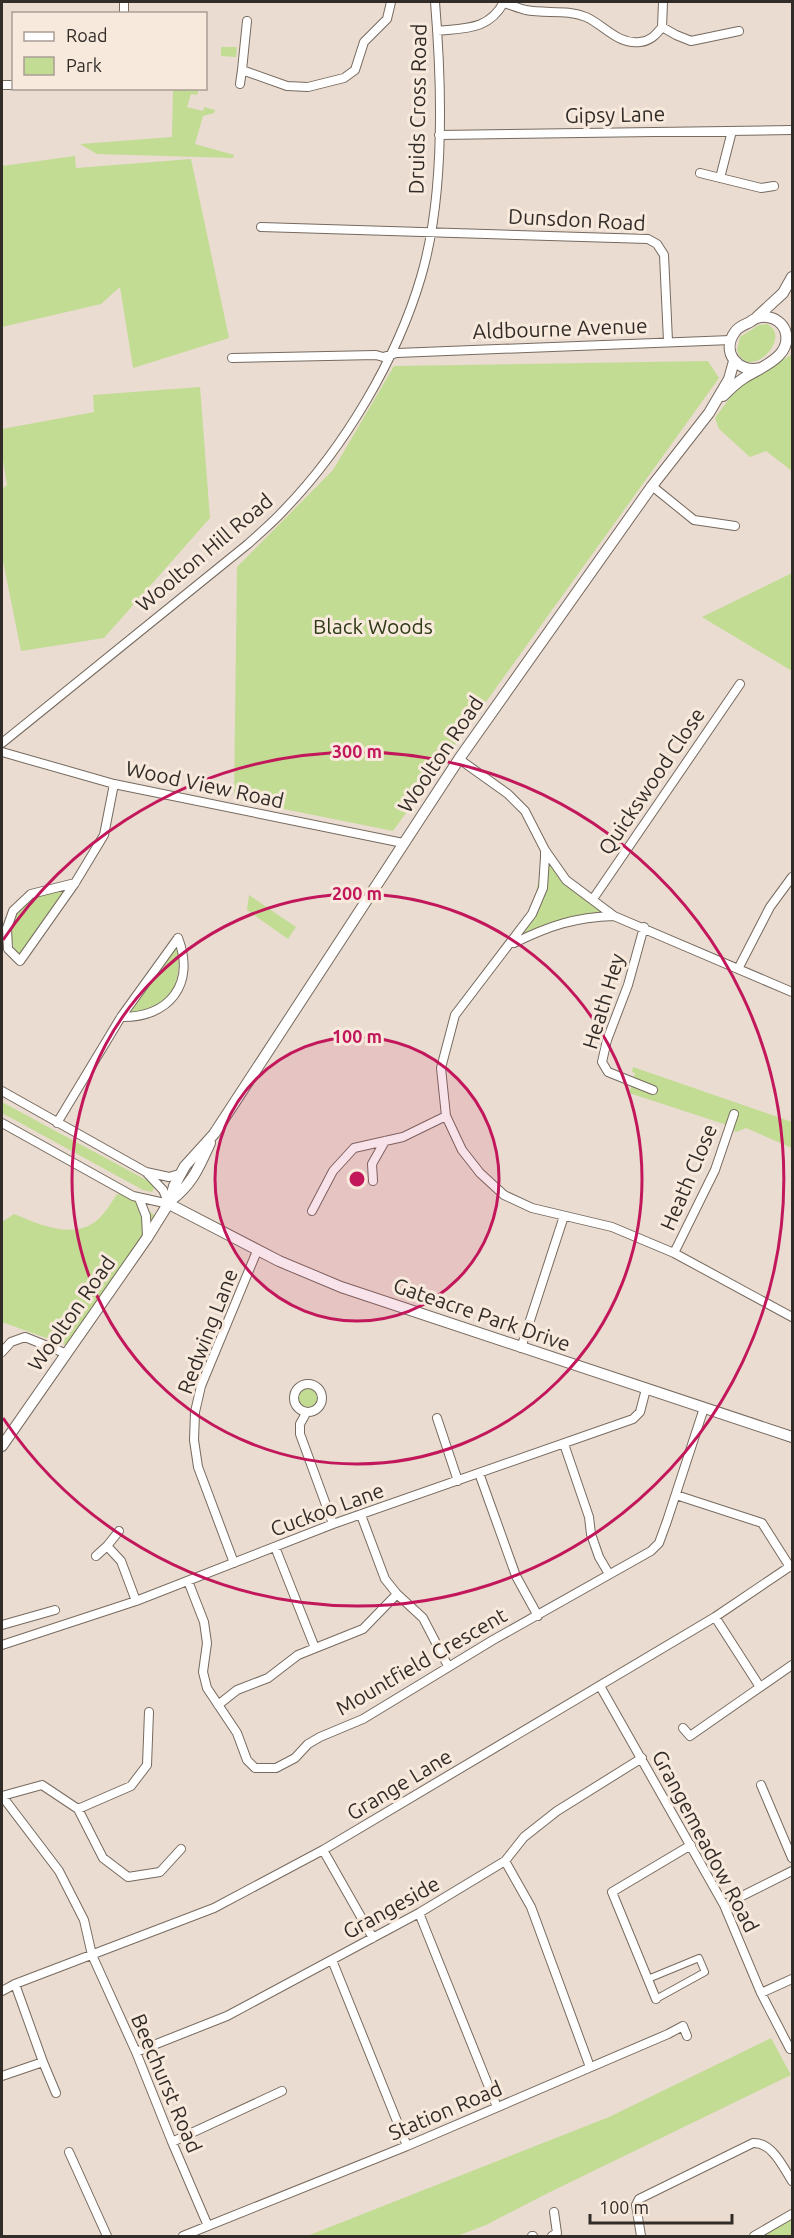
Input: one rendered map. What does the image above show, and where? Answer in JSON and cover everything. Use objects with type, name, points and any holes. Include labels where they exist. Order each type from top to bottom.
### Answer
[{"type":"street","points":[[242,70],[287,86],[308,87],[344,78],[355,70],[364,42],[387,19],[391,2]]},
{"type":"street","name":"Druids Cross Road","points":[[391,353],[421,276],[437,181],[439,135],[435,2]]},
{"type":"street","points":[[437,31],[477,27],[494,16],[504,2],[527,10],[552,11],[585,17],[619,39],[641,42],[655,37],[662,27],[663,2]]},
{"type":"street","points":[[240,84],[247,21]]},
{"type":"street","points":[[662,27],[691,41],[739,31]]},
{"type":"street","name":"Gipsy Lane","points":[[439,135],[792,130]]},
{"type":"street","points":[[720,178],[732,131]]},
{"type":"street","points":[[700,174],[761,188],[774,186]]},
{"type":"street","points":[[261,226],[430,231]]},
{"type":"street","name":"Dunsdon Road","points":[[430,231],[653,240],[660,247],[665,259],[668,341]]},
{"type":"street","points":[[778,357],[786,348],[786,331],[778,308],[792,277]]},
{"type":"street","points":[[783,293],[765,312],[738,329],[731,340],[730,351],[734,361],[747,369],[760,368],[792,349]]},
{"type":"street","points":[[755,318],[768,317],[786,331]]},
{"type":"street","name":"Aldbourne Avenue","points":[[232,358],[376,355],[383,357],[391,353],[731,340]]},
{"type":"street","name":"Woolton Hill Road","points":[[2,743],[248,544],[285,509],[325,461],[361,408],[391,353]]},
{"type":"street","name":"Woolton Road","points":[[713,407],[729,379],[734,361]]},
{"type":"street","name":"Woolton Road","points":[[2,1446],[147,1238],[169,1202],[180,1174],[214,1134],[459,759],[652,486],[713,407],[738,382],[760,368]]},
{"type":"street","points":[[652,486],[694,520],[735,526]]},
{"type":"street","name":"Quickswood Close","points":[[593,899],[740,684]]},
{"type":"street","name":"Wood View Road","points":[[2,752],[114,784],[403,843]]},
{"type":"street","points":[[459,759],[514,800],[530,818],[545,849],[566,880],[614,916],[792,992]]},
{"type":"street","points":[[75,883],[31,894],[14,911],[7,928],[8,949],[20,961],[75,883],[104,835],[114,784]]},
{"type":"street","points":[[545,849],[544,877],[540,896],[532,914],[455,1014],[441,1068],[446,1116],[462,1150],[480,1173],[504,1195],[532,1208],[612,1227],[674,1253],[792,1317]]},
{"type":"street","points":[[738,969],[770,907],[792,877]]},
{"type":"street","points":[[511,944],[554,924],[584,917],[614,916]]},
{"type":"street","name":"Heath Hey","points":[[644,927],[628,985],[607,1040],[602,1062],[608,1072],[653,1090]]},
{"type":"street","points":[[57,1123],[121,1017],[178,938],[183,951],[184,964],[180,987],[175,995],[159,1009],[149,1014],[121,1017]]},
{"type":"street","points":[[2,1091],[146,1172],[163,1176],[180,1174]]},
{"type":"street","name":"Heath Close","points":[[674,1253],[715,1170],[734,1114]]},
{"type":"street","points":[[312,1211],[333,1171],[354,1148],[403,1137],[446,1116]]},
{"type":"street","points":[[2,1123],[138,1198],[169,1202]]},
{"type":"street","name":"Woolton Road","points":[[169,1202],[185,1190],[196,1173],[214,1134]]},
{"type":"street","points":[[374,1181],[372,1164],[385,1141]]},
{"type":"street","points":[[146,1172],[163,1190],[169,1202]]},
{"type":"street","points":[[138,1198],[146,1216],[147,1238]]},
{"type":"street","name":"Gateacre Park Drive","points":[[169,1202],[257,1251],[341,1287],[792,1437]]},
{"type":"street","points":[[521,1348],[564,1216]]},
{"type":"street","name":"Redwing Lane","points":[[234,1563],[198,1467],[194,1440],[195,1412],[201,1386],[257,1251]]},
{"type":"street","points":[[2,1352],[11,1342],[25,1337],[67,1354]]},
{"type":"street","name":"Cuckoo Lane","points":[[2,1645],[136,1601],[333,1524],[633,1419],[640,1412],[646,1389]]},
{"type":"street","name":"Mountfield Crescent","points":[[188,1581],[204,1622],[207,1643],[203,1672],[207,1688],[237,1733],[247,1760],[255,1768],[276,1768],[295,1758],[308,1744],[320,1737],[363,1719],[448,1666],[651,1551],[658,1543],[676,1495],[704,1408]]},
{"type":"street","points":[[305,1412],[300,1424],[300,1434],[333,1524]]},
{"type":"street","points":[[437,1418],[458,1481]]},
{"type":"street","points":[[564,1444],[589,1517],[591,1534],[599,1557],[609,1574]]},
{"type":"street","points":[[479,1473],[516,1576],[538,1616]]},
{"type":"street","points":[[676,1495],[762,1523],[791,1566]]},
{"type":"street","points":[[361,1515],[385,1579],[397,1594],[423,1618],[448,1666]]},
{"type":"street","points":[[96,1556],[119,1531]]},
{"type":"street","points":[[107,1546],[121,1561],[136,1601]]},
{"type":"street","points":[[275,1547],[315,1648]]},
{"type":"street","name":"Grange Lane","points":[[2,1991],[214,1908],[323,1850],[716,1617],[791,1566]]},
{"type":"street","points":[[218,1706],[237,1690],[268,1678],[298,1655],[363,1629],[397,1594]]},
{"type":"street","points":[[2,1624],[54,1610]]},
{"type":"street","points":[[716,1617],[760,1687]]},
{"type":"street","points":[[683,1728],[690,1736],[792,1665]]},
{"type":"street","name":"Grangemeadow Road","points":[[600,1686],[724,1905],[761,1993],[790,2049]]},
{"type":"street","points":[[78,1809],[131,1786],[147,1765],[149,1712]]},
{"type":"street","name":"Grangeside","points":[[136,2052],[227,2016],[419,1913],[505,1861],[524,1836],[557,1811],[642,1758]]},
{"type":"street","points":[[2,1796],[42,1785],[78,1809],[103,1858],[128,1877],[160,1872],[181,1849]]},
{"type":"street","points":[[760,1785],[792,1858]]},
{"type":"street","name":"Beechurst Road","points":[[2,1796],[58,1871],[84,1920],[92,1955],[136,2052],[208,2226]]},
{"type":"street","points":[[648,1979],[699,1958],[705,1972],[656,1998],[648,1979],[612,1892],[691,1845]]},
{"type":"street","points":[[323,1850],[373,1938]]},
{"type":"street","points":[[505,1861],[531,1907],[590,2067]]},
{"type":"street","points":[[724,1905],[792,1871]]},
{"type":"street","points":[[419,1913],[497,2107]]},
{"type":"street","points":[[332,1960],[407,2146]]},
{"type":"street","points":[[761,1993],[792,1979]]},
{"type":"street","points":[[15,1984],[56,2093]]},
{"type":"street","name":"Station Road","points":[[183,2236],[407,2146],[683,2026],[687,2036]]},
{"type":"street","points":[[2,2076],[43,2062]]},
{"type":"street","points":[[172,2142],[282,2091]]},
{"type":"street","points":[[641,2236],[636,2205],[639,2199],[753,2143],[765,2145],[770,2149],[792,2181]]},
{"type":"street","points":[[69,2152],[107,2236]]},
{"type":"street","points":[[552,2236],[557,2233],[554,2212]]},
{"type":"street","points":[[754,2236],[792,2214]]},
{"type":"green space","points":[[221,47],[237,47],[236,57],[221,56]]},
{"type":"green space","points":[[173,90],[199,90],[197,95],[191,94],[187,107],[203,111],[204,107],[215,110],[214,113],[203,116],[195,144],[234,155],[233,158],[97,154],[80,144],[172,137]]},
{"type":"green space","points":[[75,156],[76,168],[191,159],[229,338],[133,368],[120,287],[101,304],[2,327],[2,166]]},
{"type":"green space","points":[[767,324],[774,330],[775,338],[772,347],[758,360],[750,362],[743,359],[737,350],[740,337],[759,325]]},
{"type":"green space","points":[[791,355],[792,471],[766,451],[750,457],[719,429],[715,418],[737,388]]},
{"type":"green space","name":"Black Woods","points":[[708,361],[719,378],[393,831],[234,799],[237,567],[333,470],[394,366]]},
{"type":"green space","points":[[200,387],[210,518],[104,638],[21,651],[2,556],[2,489],[7,485],[2,454],[2,429],[94,412],[93,395]]},
{"type":"green space","points":[[792,573],[792,671],[702,617]]},
{"type":"green space","points":[[543,858],[610,916],[559,923],[514,943],[535,898]]},
{"type":"green space","points":[[69,887],[19,957],[11,933],[12,924],[19,909],[36,894]]},
{"type":"green space","points":[[249,895],[296,927],[288,939],[247,910]]},
{"type":"green space","points":[[177,944],[178,972],[171,993],[154,1006],[126,1014]]},
{"type":"green space","points":[[633,1067],[792,1122],[792,1148],[746,1128],[736,1132],[724,1124],[629,1093],[635,1073],[632,1072]]},
{"type":"green space","points":[[2,1102],[150,1182],[154,1188],[152,1192],[143,1190],[2,1113]]},
{"type":"green space","points":[[117,1194],[133,1196],[155,1216],[71,1347],[2,1322],[2,1222],[14,1214],[66,1230],[87,1227],[99,1218]]},
{"type":"green space","points":[[308,1388],[315,1391],[318,1398],[315,1405],[308,1408],[301,1405],[298,1398],[301,1391]]},
{"type":"green space","points":[[771,2038],[791,2075],[486,2225],[457,2236],[307,2236],[609,2117]]},
{"type":"green space","points":[[792,2219],[792,2236],[762,2236]]}]
